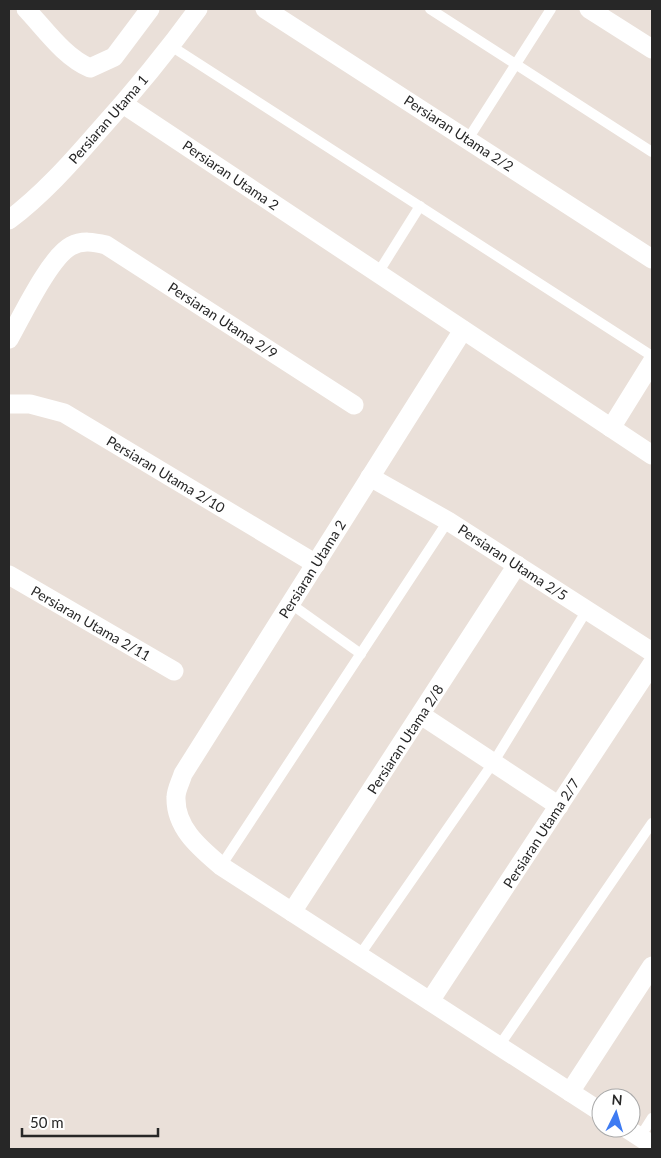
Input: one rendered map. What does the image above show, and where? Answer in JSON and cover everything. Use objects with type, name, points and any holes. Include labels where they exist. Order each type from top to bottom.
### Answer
[{"type":"street","points":[[26,9],[70,56],[80,64],[90,68],[114,57],[150,9]]},
{"type":"street","name":"Persiaran Utama 1","points":[[9,220],[36,200],[123,104],[171,46],[198,9]]},
{"type":"street","name":"Persiaran Utama 2/2","points":[[265,9],[652,259]]},
{"type":"street","points":[[594,10],[652,49]]},
{"type":"street","name":"Persiaran Utama 2","points":[[123,104],[652,455]]},
{"type":"street","name":"Persiaran Utama 2/9","points":[[9,339],[58,256],[72,245],[89,242],[106,244],[354,405]]},
{"type":"street","name":"Persiaran Utama 2","points":[[221,866],[188,834],[178,814],[176,796],[183,774],[463,330]]},
{"type":"street","points":[[612,428],[652,362]]},
{"type":"street","name":"Persiaran Utama 2/10","points":[[9,404],[30,404],[64,413],[316,564]]},
{"type":"street","name":"Persiaran Utama 2/5","points":[[370,477],[448,521],[652,652]]},
{"type":"street","name":"Persiaran Utama 2/8","points":[[292,912],[517,565]]},
{"type":"street","name":"Persiaran Utama 2/11","points":[[9,575],[174,671]]},
{"type":"street","name":"Persiaran Utama 2/7","points":[[430,1002],[652,664]]},
{"type":"street","points":[[421,715],[559,806]]},
{"type":"street","points":[[221,866],[591,1106]]},
{"type":"street","points":[[570,1092],[652,966]]},
{"type":"lane","points":[[430,9],[652,152]]},
{"type":"lane","points":[[468,139],[551,9]]},
{"type":"lane","points":[[171,46],[652,356]]},
{"type":"lane","points":[[378,273],[420,206]]},
{"type":"lane","points":[[221,866],[448,521]]},
{"type":"lane","points":[[291,604],[361,654]]},
{"type":"lane","points":[[358,956],[493,763],[586,610]]},
{"type":"lane","points":[[499,1046],[652,823]]},
{"type":"lane","points":[[641,1135],[652,1118]]}]
